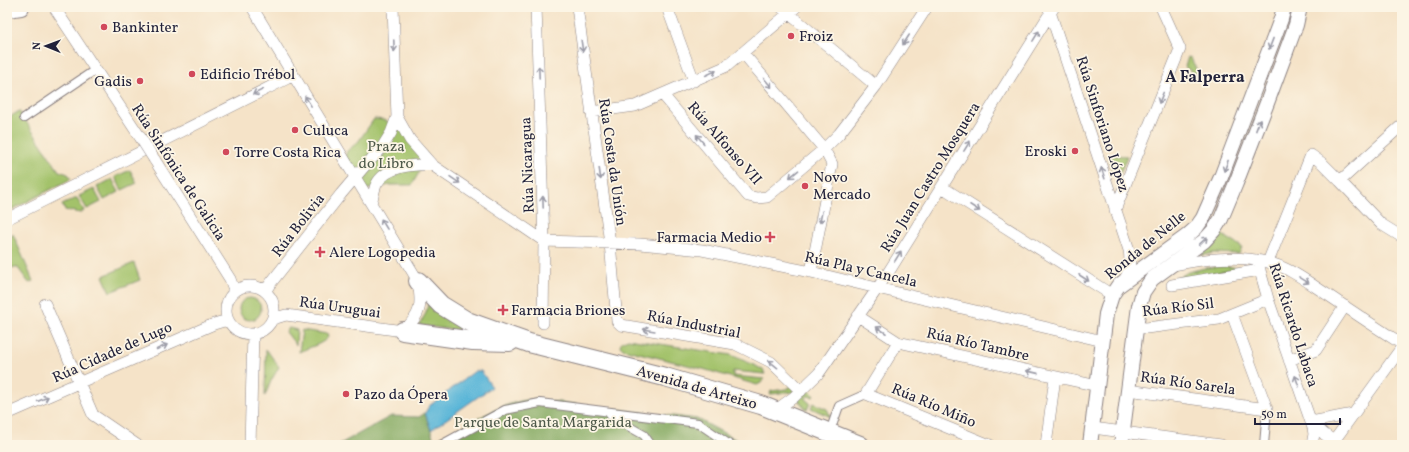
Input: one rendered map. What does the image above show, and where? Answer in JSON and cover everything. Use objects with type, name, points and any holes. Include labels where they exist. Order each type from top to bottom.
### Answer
[{"type":"main road","points":[[7,9],[22,7]]},
{"type":"main road","name":"Avenida de Arteixo","points":[[418,281],[441,304],[467,321],[528,343],[710,389],[776,410],[860,445]]},
{"type":"main road","name":"Avenida de Arteixo","points":[[403,331],[473,340],[528,343]]},
{"type":"street","name":"Rúa Sinfónica de Galicia","points":[[54,7],[140,137],[230,279],[233,286],[233,293]]},
{"type":"street","name":"Avenida de Arteixo","points":[[252,7],[293,77],[418,281],[421,305],[419,313],[413,322],[403,331]]},
{"type":"street","points":[[355,177],[381,149],[391,133],[397,117],[393,7]]},
{"type":"street","name":"Rúa Nicaragua","points":[[536,7],[544,241],[543,323]]},
{"type":"street","name":"Rúa Costa da Unión","points":[[577,7],[610,243],[617,321]]},
{"type":"street","points":[[667,7],[694,81]]},
{"type":"street","name":"Rúa Alfonso VII","points":[[663,95],[748,196],[757,198],[767,197],[824,149],[839,134],[876,86],[927,7]]},
{"type":"street","points":[[1116,210],[1180,49],[1161,7]]},
{"type":"street","name":"Ronda de Nelle","points":[[1090,445],[1108,307],[1116,290],[1196,228],[1203,218],[1224,171],[1281,19],[1284,7]]},
{"type":"street","name":"Ronda de Nelle","points":[[1122,438],[1141,297],[1145,288],[1152,279],[1204,241],[1214,230],[1234,190],[1296,25],[1300,7]]},
{"type":"street","points":[[591,112],[635,106],[727,66],[743,53],[789,9],[876,86]]},
{"type":"street","name":"Rúa Juan Castro Mosquera","points":[[776,410],[801,391],[819,373],[877,288],[942,187],[1051,9]]},
{"type":"street","name":"Rúa Sinforiano López","points":[[1051,9],[1129,250],[1130,266],[1126,278],[1116,290]]},
{"type":"street","points":[[743,53],[824,149],[832,164],[811,272]]},
{"type":"street","points":[[24,118],[95,70]]},
{"type":"street","points":[[7,219],[147,148],[288,78],[293,77]]},
{"type":"street","points":[[397,117],[410,140],[432,165],[544,241]]},
{"type":"street","points":[[1340,180],[1400,131]]},
{"type":"street","points":[[1268,262],[1311,156],[1322,163],[1340,180],[1381,224],[1402,237]]},
{"type":"street","points":[[371,203],[376,185],[382,176],[393,170],[404,167],[423,164],[432,165]]},
{"type":"street","name":"Rúa Bolivia","points":[[262,289],[268,287],[355,177]]},
{"type":"street","points":[[942,187],[1116,290],[1128,289],[1134,291],[1138,297],[1139,306]]},
{"type":"street","name":"Rúa Pla y Cancela","points":[[544,241],[648,245],[702,250],[811,272],[1103,341]]},
{"type":"street","points":[[1129,250],[1133,256],[1140,260],[1146,261],[1156,259]]},
{"type":"street","points":[[1172,265],[1213,259],[1244,258],[1258,265]]},
{"type":"street","points":[[1172,285],[1268,262],[1282,267],[1302,279],[1402,344]]},
{"type":"street","name":"Rúa Ricardo Labaca","points":[[1258,265],[1268,299],[1311,422],[1314,434],[1312,445]]},
{"type":"street","points":[[250,285],[262,289],[269,294],[273,302],[275,310],[273,319],[264,330],[253,334],[240,332],[229,322],[227,316],[227,304],[233,293],[238,289],[250,285]]},
{"type":"street","name":"Rúa Río Sil","points":[[1136,327],[1146,328],[1219,319],[1268,299]]},
{"type":"street","points":[[44,304],[93,415],[137,445]]},
{"type":"street","points":[[1289,360],[1316,350],[1345,306]]},
{"type":"street","points":[[1232,314],[1267,410],[1264,445]]},
{"type":"street","name":"Rúa Uruguai","points":[[273,319],[281,316],[292,316],[403,331]]},
{"type":"street","name":"Rúa Río Tambre","points":[[858,316],[898,342],[1098,386]]},
{"type":"street","name":"Rúa Industrial","points":[[617,321],[621,325],[735,344],[771,362],[801,391]]},
{"type":"street","name":"Rúa Cidade de Lugo","points":[[7,414],[220,322],[229,322]]},
{"type":"street","points":[[250,445],[253,334]]},
{"type":"street","points":[[833,423],[839,406],[866,394],[898,342]]},
{"type":"street","points":[[1335,444],[1353,414],[1402,347]]},
{"type":"street","points":[[1046,445],[1055,377]]},
{"type":"street","name":"Rúa Río Sarela","points":[[1128,390],[1267,410]]},
{"type":"street","name":"Rúa Río Miño","points":[[866,394],[990,445]]},
{"type":"street","points":[[442,445],[505,410],[540,403],[698,423],[730,445]]},
{"type":"street","points":[[608,412],[612,417],[644,435],[652,445]]},
{"type":"street","points":[[1311,422],[1353,414]]},
{"type":"street","name":"Rúa Ricardo Labaca","points":[[1311,422],[1335,444]]},
{"type":"street","points":[[1093,428],[1122,438],[1221,445]]},
{"type":"green space","points":[[1188,57],[1191,58],[1198,73],[1197,75],[1185,67]]},
{"type":"green space","points":[[19,111],[59,171],[68,174],[71,179],[7,212],[7,119]]},
{"type":"green space","name":"Praza do Libro","points":[[374,119],[382,120],[398,127],[428,156],[412,185],[390,185],[363,190],[344,160],[347,151],[358,142]]},
{"type":"green space","points":[[1107,155],[1127,156],[1118,178],[1114,176]]},
{"type":"green space","points":[[130,170],[137,183],[122,190],[115,177]]},
{"type":"green space","points":[[112,179],[119,192],[104,200],[97,187]]},
{"type":"green space","points":[[94,189],[101,202],[87,209],[79,196]]},
{"type":"green space","points":[[77,198],[84,211],[80,213],[65,210],[62,205]]},
{"type":"green space","points":[[13,234],[33,281],[29,283],[18,268],[7,267],[7,241]]},
{"type":"green space","points":[[1221,234],[1242,247],[1239,254],[1213,253],[1201,256]]},
{"type":"green space","points":[[134,263],[140,280],[110,292],[103,276]]},
{"type":"green space","points":[[1223,266],[1240,268],[1169,283],[1188,272]]},
{"type":"green space","points":[[246,298],[254,298],[261,305],[261,313],[254,320],[246,320],[239,313],[239,305]]},
{"type":"green space","points":[[428,304],[475,333],[419,325],[426,313]]},
{"type":"green space","points":[[289,328],[297,330],[296,345],[286,332]]},
{"type":"green space","points":[[302,330],[327,334],[328,337],[319,344],[299,352]]},
{"type":"green space","points":[[628,339],[731,355],[756,366],[763,370],[765,374],[733,371],[733,376],[764,379],[757,385],[703,369],[623,349],[620,346],[622,341]]},
{"type":"green space","points":[[266,349],[279,367],[265,396]]},
{"type":"green space","points":[[791,385],[794,392],[770,394],[771,391],[787,389]]},
{"type":"green space","points":[[810,391],[814,396],[806,397],[806,400],[810,403],[807,410],[798,400],[801,396]]},
{"type":"green space","name":"Parque de Santa Margarida","points":[[533,399],[698,419],[746,445],[338,445],[391,416],[419,417],[425,413],[434,440],[498,409],[523,400]]},
{"type":"green space","points":[[813,403],[827,409],[831,417],[811,408]]},
{"type":"water","points":[[475,371],[481,371],[492,387],[431,430],[425,413],[429,406]]},
{"type":"place","name":"Bankinter","points":[[104,27]]},
{"type":"place","name":"Froiz","points":[[791,36]]},
{"type":"place","name":"Edificio Trébol","points":[[192,74]]},
{"type":"place","name":"Gadis","points":[[140,81]]},
{"type":"place","name":"Culuca","points":[[295,130]]},
{"type":"place","name":"Eroski","points":[[1075,151]]},
{"type":"place","name":"Torre Costa Rica","points":[[226,152]]},
{"type":"place","name":"Novo Mercado","points":[[805,186]]},
{"type":"place","name":"Farmacia Medio","points":[[770,237]]},
{"type":"place","name":"Alere Logopedia","points":[[320,252]]},
{"type":"place","name":"Farmacia Briones","points":[[503,310]]},
{"type":"place","name":"Pazo da Ópera","points":[[346,394]]},
{"type":"district","name":"A Falperra","points":[[1205,76]]}]
